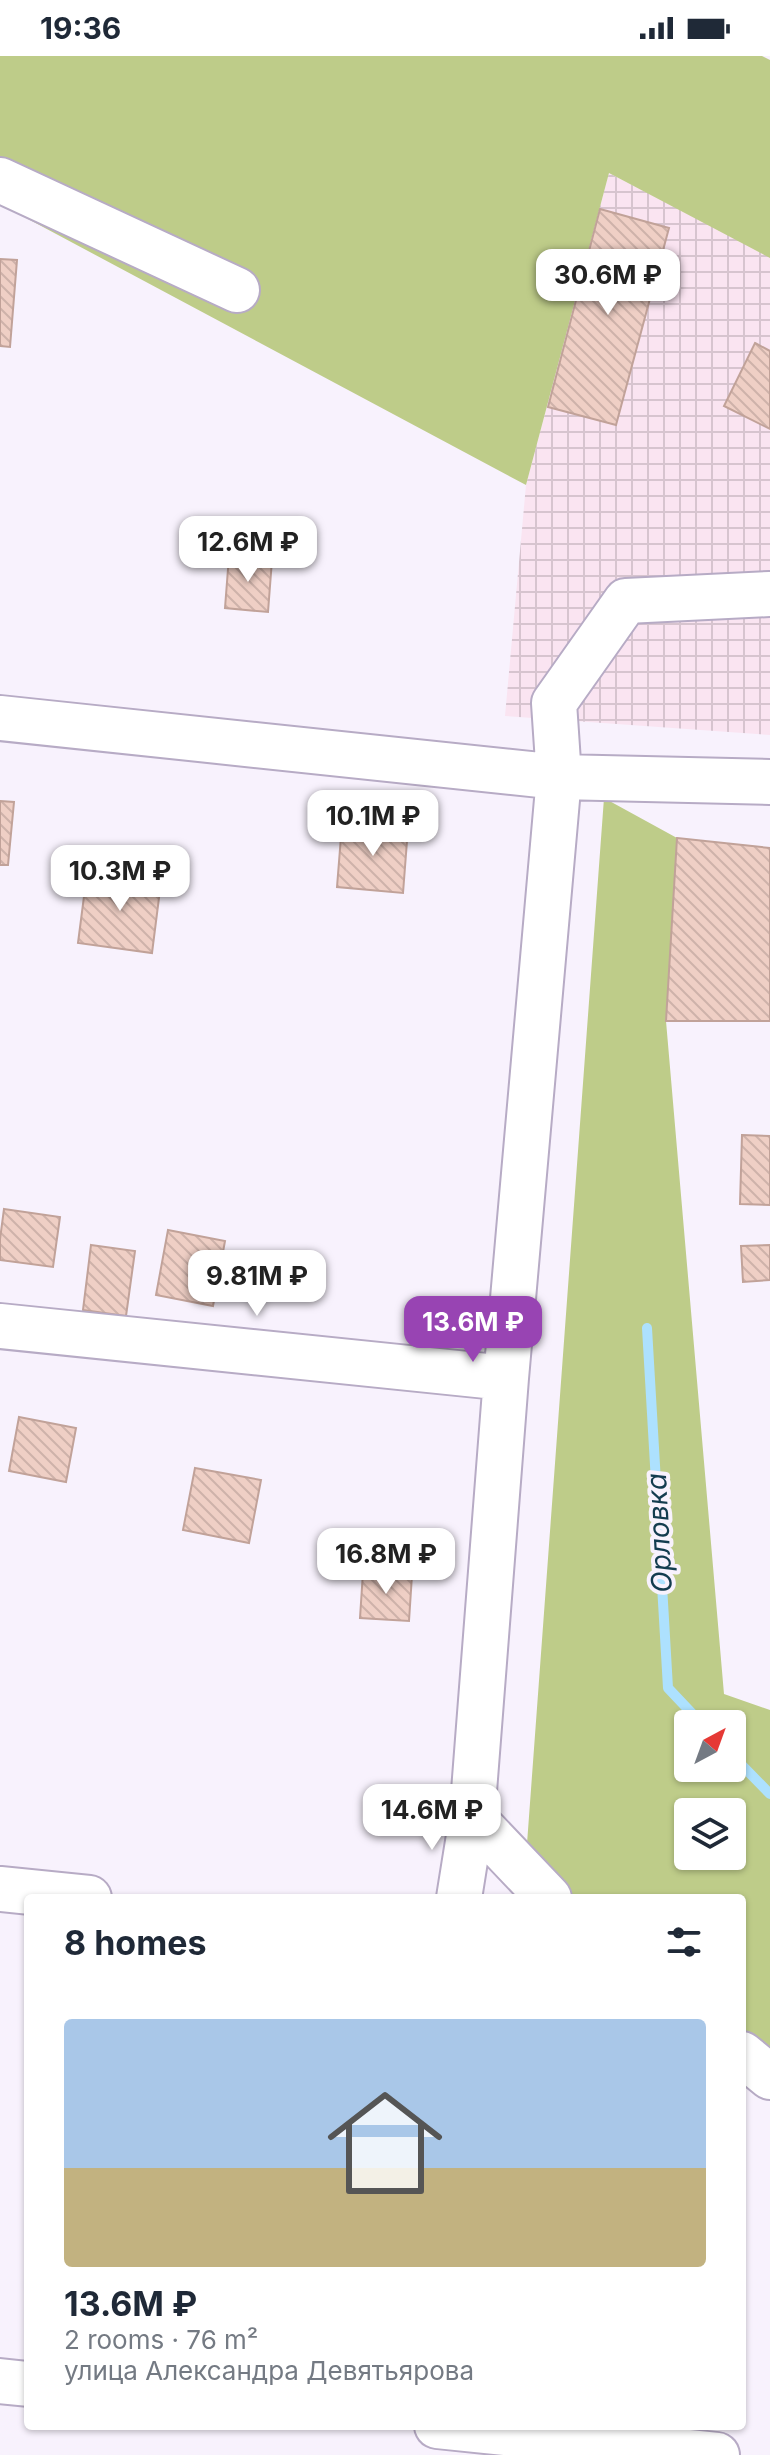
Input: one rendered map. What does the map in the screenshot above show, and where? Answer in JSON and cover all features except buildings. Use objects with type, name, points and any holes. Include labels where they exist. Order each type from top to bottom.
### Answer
[{"type":"street","points":[[0,180],[237,290]]},
{"type":"street","points":[[460,1894],[472,1817],[506,1378],[559,777],[554,703],[626,601],[770,594]]},
{"type":"street","points":[[0,718],[559,777],[770,782]]},
{"type":"street","points":[[0,1326],[506,1378]]},
{"type":"street","points":[[472,1817],[545,1894]]},
{"type":"street","points":[[0,1889],[49,1894]]},
{"type":"street","points":[[746,2057],[770,2077]]},
{"type":"street","points":[[0,2381],[24,2384]]},
{"type":"street","points":[[476,2430],[717,2455]]},
{"type":"shaded area","points":[[609,173],[770,256],[770,735],[505,716],[526,485]]},
{"type":"green space","points":[[0,56],[762,56],[770,60],[770,258],[609,173],[526,485],[0,204]]},
{"type":"green space","points":[[604,798],[677,838],[666,1021],[724,1694],[770,1710],[770,2077],[746,2060],[746,1894],[523,1894]]},
{"type":"waterway","name":"Орловка","points":[[647,1328],[668,1688],[689,1710]]},
{"type":"waterway","name":"Орловка","points":[[746,1769],[770,1794]]}]
